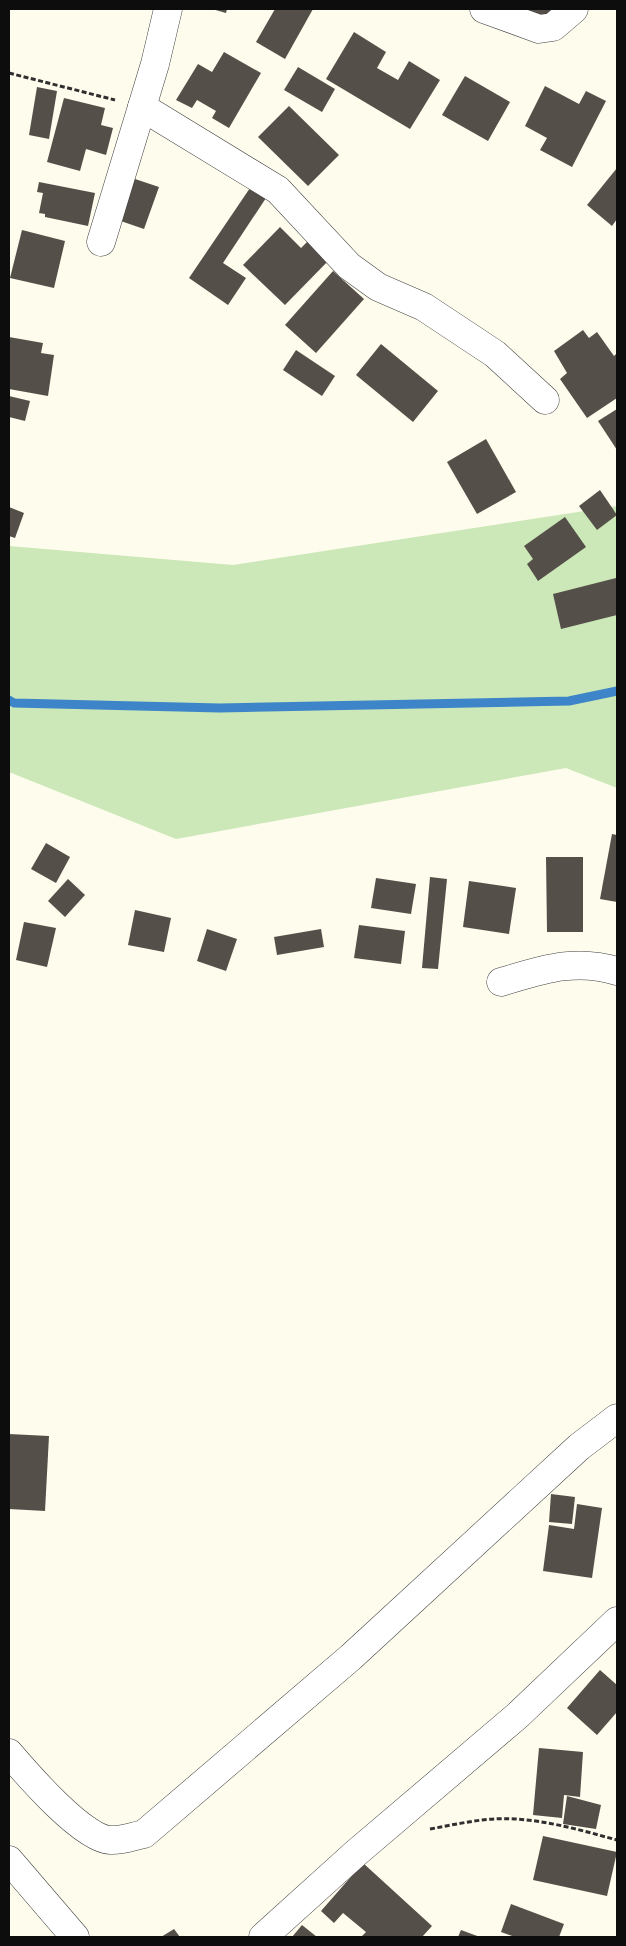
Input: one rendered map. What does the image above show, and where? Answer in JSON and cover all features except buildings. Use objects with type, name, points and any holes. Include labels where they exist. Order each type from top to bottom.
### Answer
[{"type":"street","points":[[101,242],[155,64],[168,9]]},
{"type":"street","points":[[484,9],[539,29],[553,27],[574,9]]},
{"type":"street","points":[[142,107],[278,190],[348,266],[378,286],[424,307],[487,348],[545,400]]},
{"type":"street","points":[[501,982],[560,965],[604,967],[617,971]]},
{"type":"street","points":[[9,1753],[44,1792],[87,1831],[110,1840],[144,1834],[351,1657],[579,1447],[617,1418]]},
{"type":"street","points":[[263,1937],[356,1854],[517,1716],[617,1621]]},
{"type":"street","points":[[9,1860],[75,1937]]},
{"type":"path","points":[[9,73],[142,107]]},
{"type":"path","points":[[429,1829],[485,1820],[515,1819],[566,1827],[617,1840]]},
{"type":"green space","points":[[617,506],[617,788],[566,768],[176,839],[9,772],[9,546],[233,565]]},
{"type":"waterway","points":[[9,700],[14,703],[220,708],[569,701],[617,691]]}]
